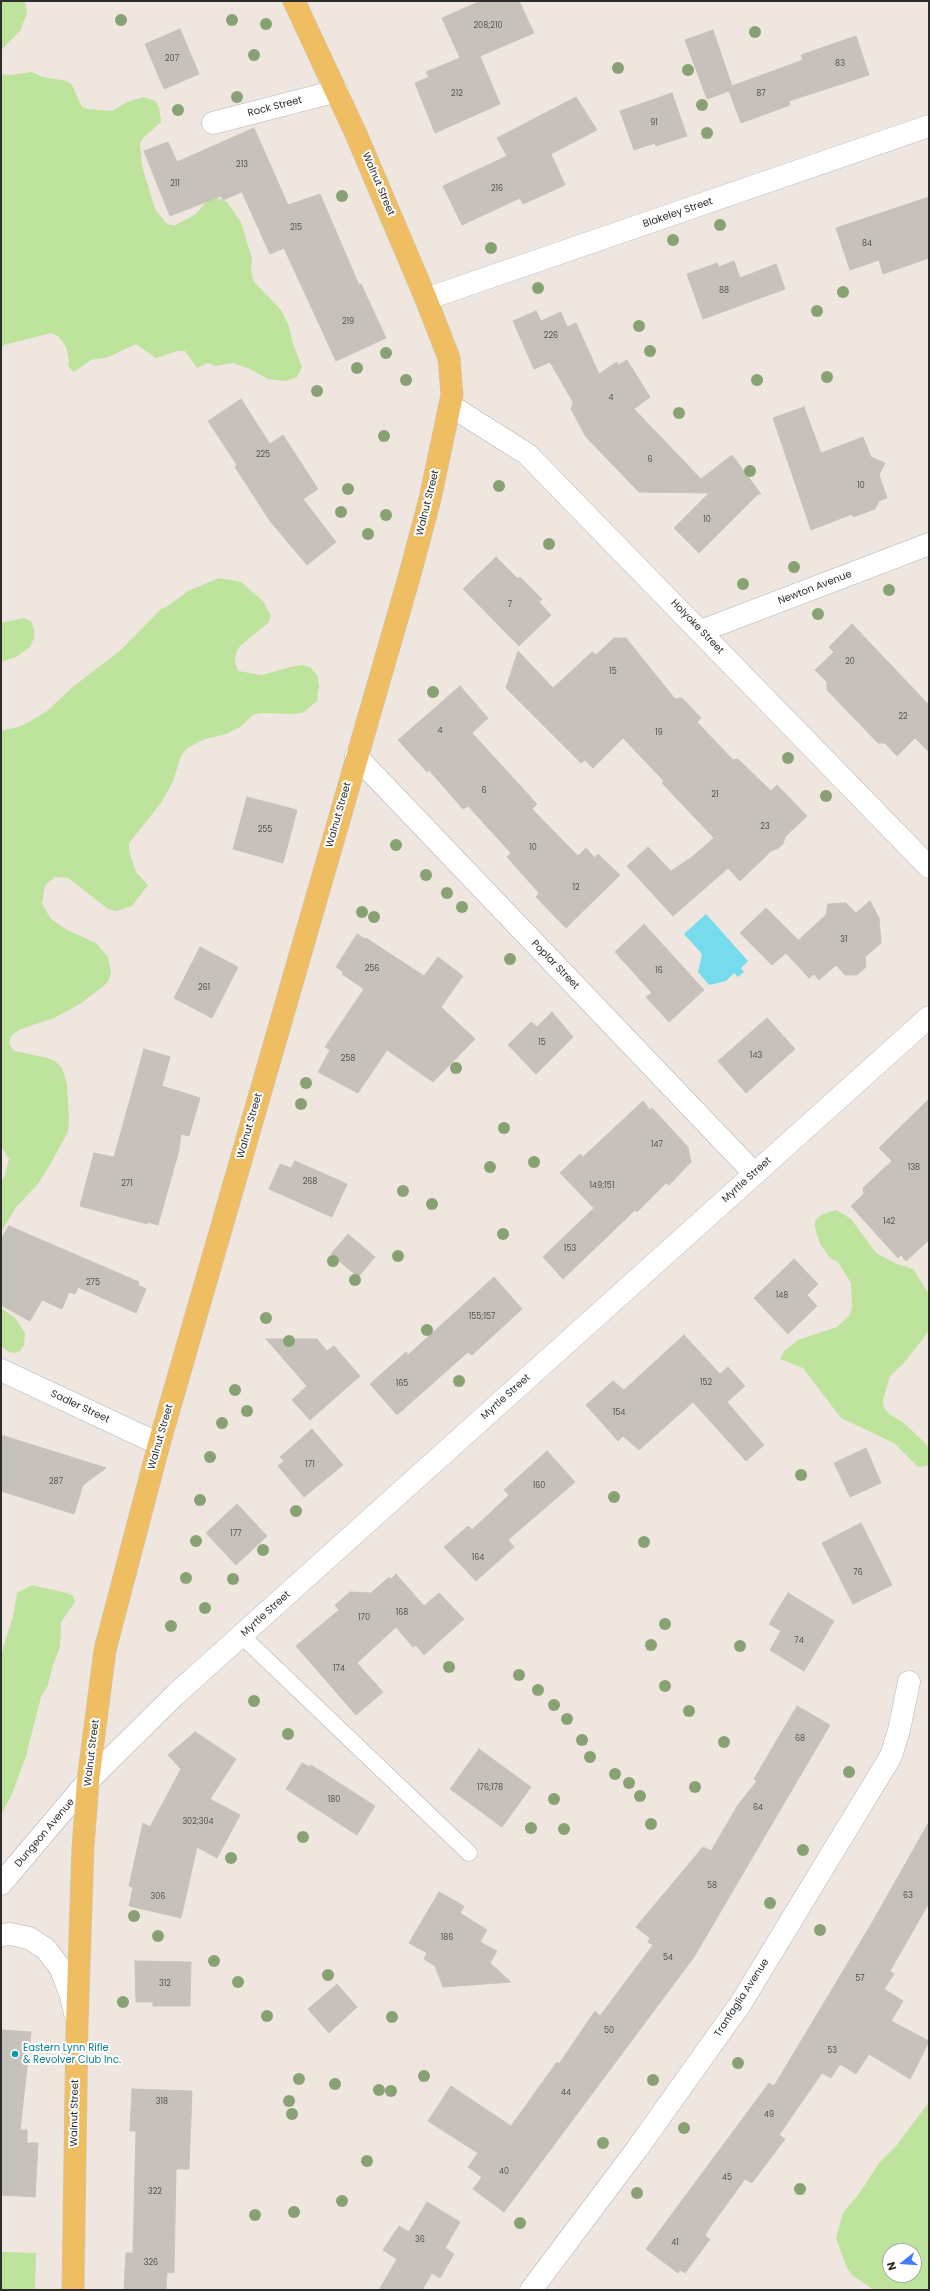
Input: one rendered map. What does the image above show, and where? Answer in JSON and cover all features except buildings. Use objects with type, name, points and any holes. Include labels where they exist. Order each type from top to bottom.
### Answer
[{"type":"main road","name":"Walnut Street","points":[[73,2290],[79,1910],[88,1781],[105,1650],[159,1444],[430,499],[451,406],[452,383],[449,358],[426,299],[336,92],[294,1]]},
{"type":"street","name":"Rock Street","points":[[213,123],[336,92]]},
{"type":"street","name":"Blakeley Street","points":[[426,299],[929,126]]},
{"type":"street","name":"Holyoke Street","points":[[451,406],[527,454],[701,631],[929,867]]},
{"type":"street","name":"Newton Avenue","points":[[701,631],[929,544]]},
{"type":"street","name":"Poplar Street","points":[[356,756],[754,1173]]},
{"type":"street","name":"Myrtle Street","points":[[88,1781],[175,1695],[929,1017]]},
{"type":"street","name":"Sadler Street","points":[[1,1370],[159,1444]]},
{"type":"street","name":"Tranfaglia Avenue","points":[[531,2290],[637,2149],[741,2003],[890,1756],[899,1730],[909,1682]]},
{"type":"street","name":"Dungeon Avenue","points":[[1,1884],[88,1781]]},
{"type":"street","points":[[1,1935],[10,1934],[30,1938],[46,1948],[61,1970],[71,1996],[77,2024]]},
{"type":"lane","points":[[242,1636],[469,1853]]},
{"type":"green space","points":[[1,1],[25,1],[27,13],[20,31],[1,50]]},
{"type":"green space","points":[[32,72],[43,77],[67,81],[72,85],[82,107],[87,109],[112,111],[127,102],[144,97],[155,101],[159,107],[161,122],[143,138],[140,144],[142,166],[155,209],[165,222],[170,225],[176,225],[196,214],[207,201],[217,198],[227,202],[241,222],[252,259],[251,271],[254,282],[281,310],[289,326],[293,344],[302,367],[297,377],[286,381],[268,379],[248,368],[232,363],[216,366],[208,363],[197,368],[185,351],[177,351],[156,358],[136,344],[108,357],[91,360],[74,372],[68,366],[69,361],[66,347],[59,337],[51,333],[4,345],[1,349],[1,74],[10,75]]},
{"type":"green space","points":[[219,578],[241,582],[263,601],[271,616],[268,623],[240,646],[236,653],[235,662],[238,671],[262,675],[294,666],[303,665],[311,668],[317,675],[319,685],[317,701],[304,712],[296,714],[262,713],[253,715],[240,727],[226,734],[202,740],[186,749],[181,756],[173,781],[161,803],[129,843],[129,851],[136,872],[148,885],[132,906],[116,911],[108,909],[68,878],[55,877],[45,885],[42,903],[50,918],[67,930],[96,943],[108,957],[111,973],[108,982],[80,1004],[54,1018],[19,1030],[11,1036],[9,1044],[14,1051],[48,1058],[55,1061],[62,1068],[67,1084],[69,1119],[68,1132],[51,1163],[38,1184],[16,1207],[1,1232],[1,1182],[5,1175],[9,1159],[1,1146],[1,731],[22,726],[47,711],[74,686],[122,649],[161,609],[168,606],[188,591]]},
{"type":"green space","points":[[24,618],[31,621],[34,629],[34,638],[30,647],[16,657],[1,662],[1,623]]},
{"type":"green space","points":[[836,1210],[851,1219],[876,1253],[897,1264],[913,1269],[929,1294],[929,1331],[903,1364],[890,1376],[883,1400],[884,1408],[889,1414],[904,1423],[926,1444],[929,1450],[929,1464],[927,1466],[918,1467],[894,1443],[841,1418],[803,1368],[780,1359],[784,1351],[798,1340],[837,1327],[849,1316],[852,1308],[851,1283],[838,1262],[830,1258],[820,1244],[815,1228],[815,1221],[821,1215]]},
{"type":"green space","points":[[1,1308],[15,1318],[25,1333],[24,1345],[20,1351],[14,1353],[9,1352],[1,1346]]},
{"type":"green space","points":[[32,1585],[67,1593],[73,1596],[75,1602],[61,1622],[60,1647],[53,1665],[48,1685],[41,1697],[26,1756],[12,1794],[1,1815],[1,1655],[13,1616],[17,1593]]},
{"type":"green space","points":[[929,2102],[929,2290],[874,2290],[852,2275],[847,2268],[836,2238],[843,2213],[861,2191],[879,2163],[896,2146]]},
{"type":"green space","points":[[1,2252],[36,2253],[35,2290],[1,2290]]},
{"type":"water","points":[[706,914],[748,961],[741,968],[744,972],[738,977],[734,973],[726,981],[709,985],[698,972],[702,954],[684,934]]},
{"type":"place","name":"Eastern Lynn Rifle & Revolver Club Inc.","points":[[15,2054]]}]
